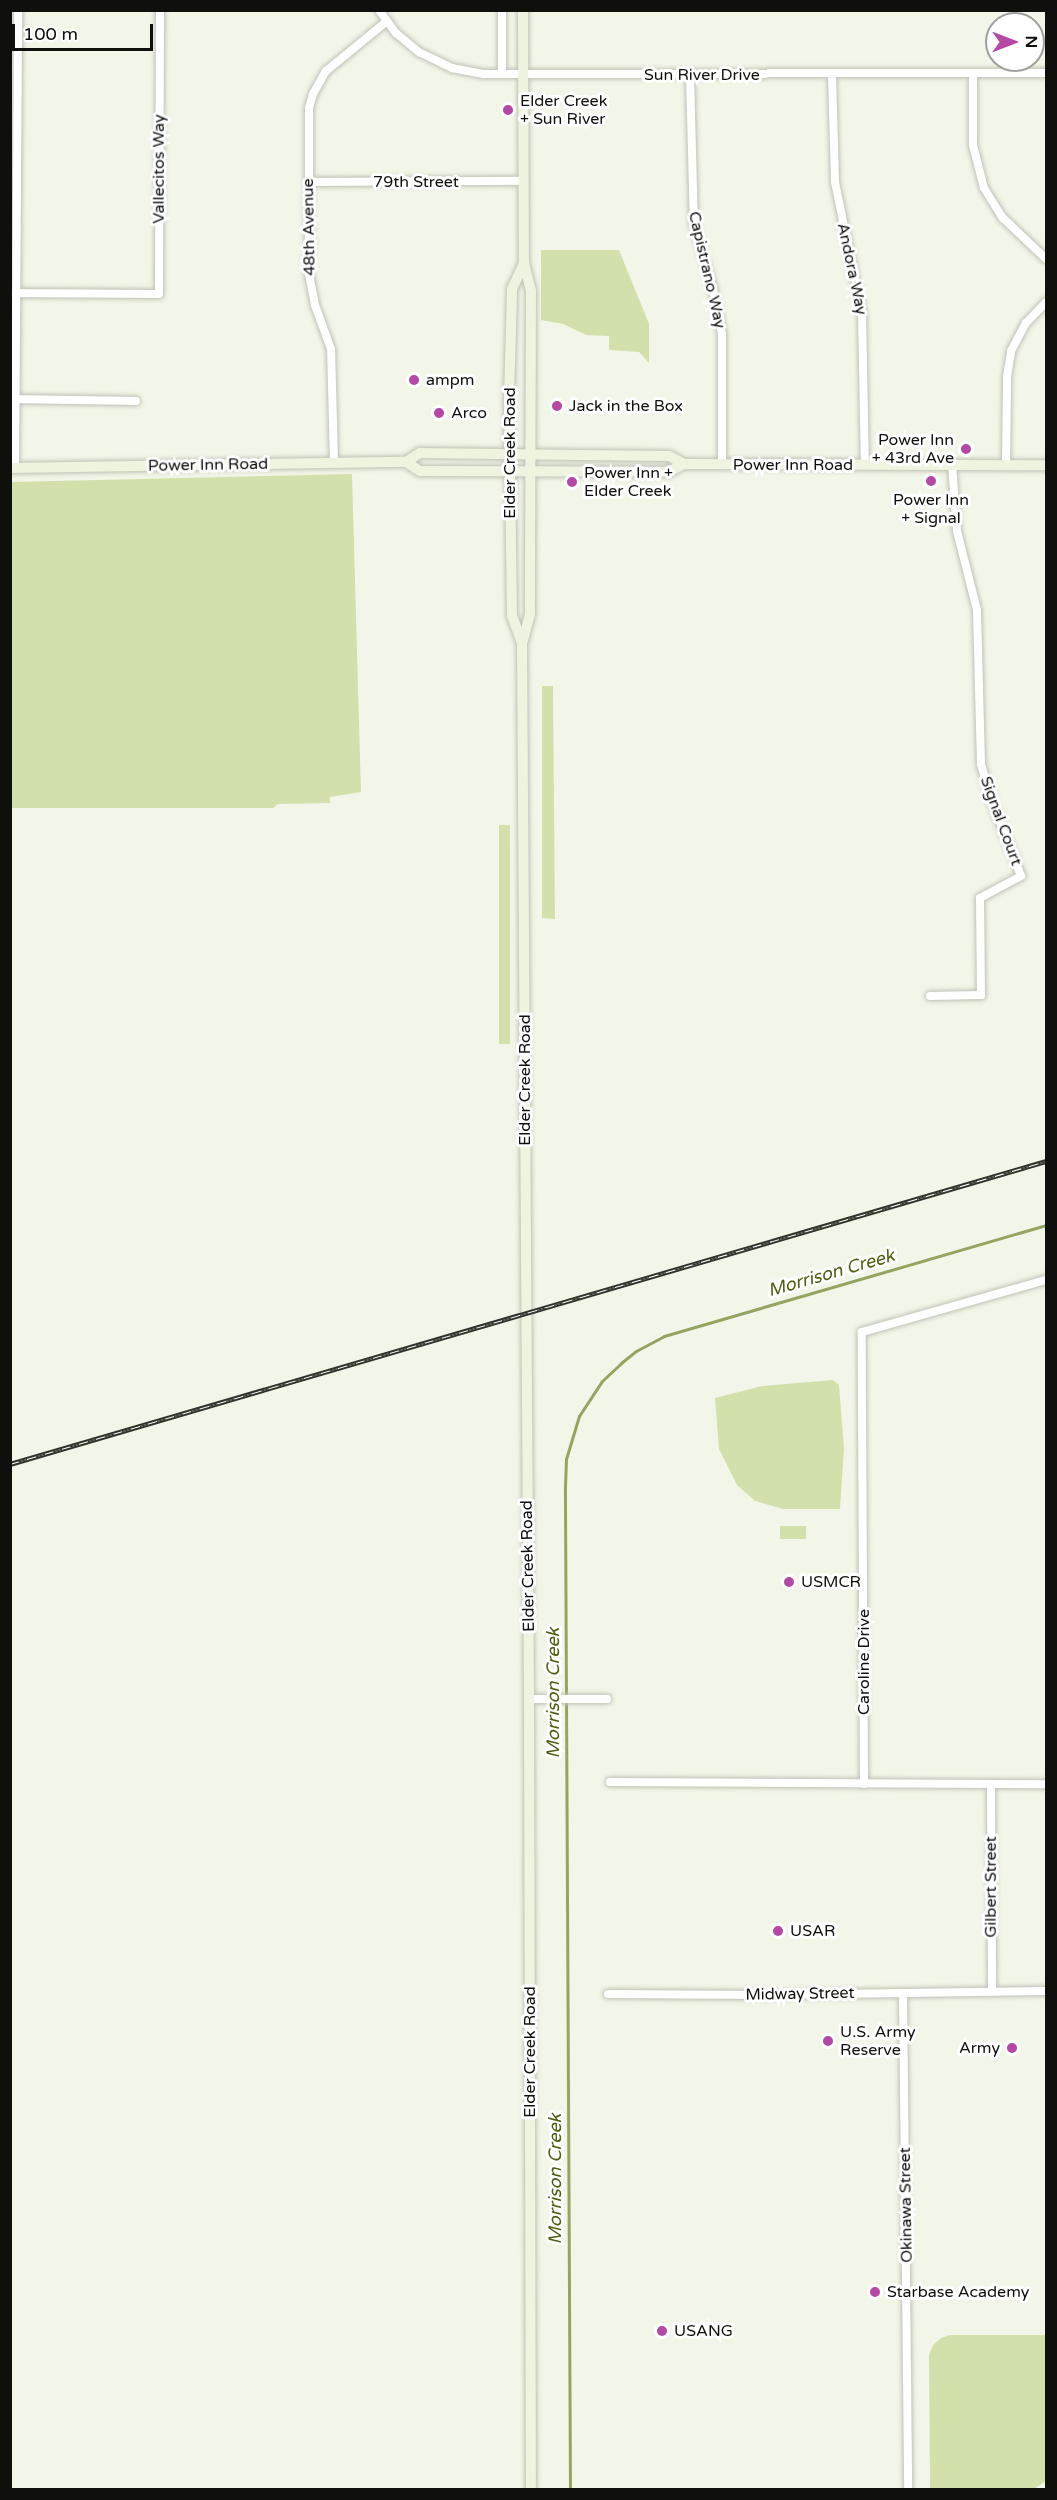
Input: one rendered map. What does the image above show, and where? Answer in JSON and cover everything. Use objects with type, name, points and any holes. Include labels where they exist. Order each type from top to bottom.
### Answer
[{"type":"street","points":[[13,468],[14,153],[18,10]]},
{"type":"street","name":"Vallecitos Way","points":[[13,293],[159,294],[160,10]]},
{"type":"street","name":"Sun River Drive","points":[[379,10],[408,44],[435,61],[471,72],[690,75],[1047,74]]},
{"type":"street","points":[[502,10],[502,74]]},
{"type":"street","name":"Elder Creek Road","points":[[523,10],[524,263],[531,291],[530,614],[522,643],[529,1699],[531,2490]]},
{"type":"street","name":"48th Avenue","points":[[334,462],[332,363],[327,334],[310,289],[308,120],[313,94],[319,81],[336,60],[387,21]]},
{"type":"street","name":"Andora Way","points":[[832,74],[835,182],[862,313],[865,465]]},
{"type":"street","points":[[973,74],[973,145],[984,188],[1003,218],[1047,259]]},
{"type":"street","name":"Capistrano Way","points":[[690,75],[693,212],[722,334],[722,465]]},
{"type":"street","name":"79th Street","points":[[308,182],[523,181]]},
{"type":"street","name":"Elder Creek Road","points":[[522,643],[512,616],[510,454],[512,289],[524,263]]},
{"type":"street","points":[[1006,465],[1007,378],[1010,358],[1026,323],[1047,302]]},
{"type":"street","points":[[13,399],[136,401]]},
{"type":"street","name":"Power Inn Road","points":[[13,468],[406,462],[420,453],[669,456],[684,464],[722,465],[1047,465]]},
{"type":"street","name":"Power Inn Road","points":[[406,462],[420,471],[668,472],[684,464]]},
{"type":"street","name":"Signal Court","points":[[930,996],[981,995],[980,898],[1021,876],[991,799],[981,764],[977,610],[957,531],[952,465]]},
{"type":"street","name":"Caroline Drive","points":[[864,1784],[862,1332],[1047,1280]]},
{"type":"street","points":[[529,1699],[607,1699]]},
{"type":"street","points":[[610,1782],[1047,1784]]},
{"type":"street","name":"Gilbert Street","points":[[991,1784],[992,1991]]},
{"type":"street","name":"Midway Street","points":[[608,1994],[1047,1991]]},
{"type":"street","name":"Okinawa Street","points":[[903,1993],[908,2490]]},
{"type":"green space","points":[[541,250],[619,250],[649,324],[649,363],[639,352],[609,350],[609,336],[586,335],[563,324],[541,320]]},
{"type":"green space","points":[[352,474],[361,792],[330,797],[330,803],[278,804],[273,808],[11,808],[11,482]]},
{"type":"green space","points":[[542,686],[553,686],[555,919],[542,918]]},
{"type":"green space","points":[[499,825],[510,825],[510,1044],[499,1044]]},
{"type":"green space","points":[[833,1380],[839,1385],[844,1448],[840,1509],[783,1509],[755,1501],[737,1485],[719,1449],[715,1398],[762,1386]]},
{"type":"green space","points":[[780,1526],[806,1526],[806,1539],[780,1539]]},
{"type":"green space","points":[[950,2335],[1046,2335],[1046,2481],[1034,2489],[930,2489],[929,2355],[933,2345],[941,2338]]},
{"type":"waterway","name":"Morrison Creek","points":[[570,2490],[565,1487],[566,1459],[579,1416],[602,1381],[621,1363],[636,1351],[664,1336],[1046,1225]]},
{"type":"railway","points":[[10,1464],[1046,1161]]},
{"type":"place","name":"Elder Creek + Sun River","points":[[508,110]]},
{"type":"place","name":"ampm","points":[[414,380]]},
{"type":"place","name":"Jack in the Box","points":[[557,406]]},
{"type":"place","name":"Arco","points":[[439,413]]},
{"type":"place","name":"Power Inn + 43rd Ave","points":[[966,449]]},
{"type":"place","name":"Power Inn + Signal","points":[[931,481]]},
{"type":"place","name":"Power Inn + Elder Creek","points":[[572,482]]},
{"type":"place","name":"USMCR","points":[[789,1582]]},
{"type":"place","name":"USAR","points":[[778,1931]]},
{"type":"place","name":"U.S. Army Reserve","points":[[828,2041]]},
{"type":"place","name":"Army","points":[[1012,2048]]},
{"type":"place","name":"Starbase Academy","points":[[875,2292]]},
{"type":"place","name":"USANG","points":[[662,2331]]}]
